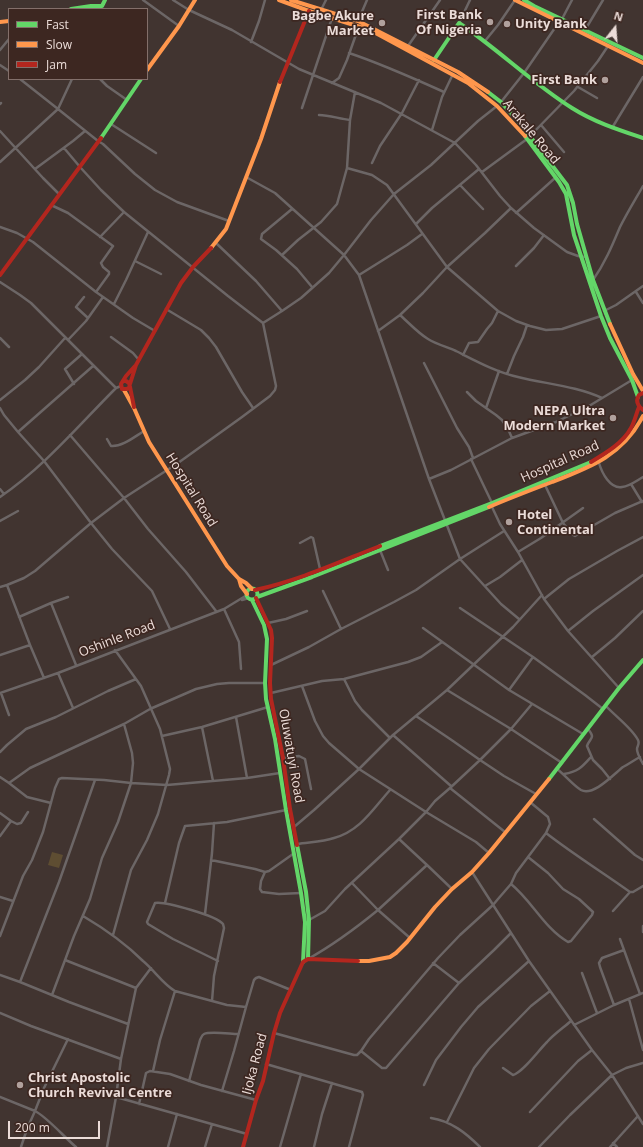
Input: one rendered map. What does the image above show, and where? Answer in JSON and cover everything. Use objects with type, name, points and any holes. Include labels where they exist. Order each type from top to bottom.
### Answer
[{"type":"street","points":[[78,8],[91,6],[101,7],[105,0]]},
{"type":"street","points":[[143,0],[179,26]]},
{"type":"street","points":[[172,0],[232,30],[291,65],[313,76],[381,103],[455,142],[482,172],[510,208],[567,252],[584,257]]},
{"type":"street","points":[[148,69],[196,0]]},
{"type":"street","points":[[251,42],[265,0]]},
{"type":"street","name":"Arakale Road","points":[[279,0],[333,18],[358,23],[454,73],[486,91],[501,102],[519,122],[566,194],[573,228],[604,311],[621,351],[643,392]]},
{"type":"street","name":"Arakale Road","points":[[291,0],[358,23],[408,46],[434,60],[498,106],[528,137],[567,186],[573,203],[584,257],[601,316],[610,338],[632,380],[638,396],[637,404],[639,407]]},
{"type":"street","points":[[321,10],[326,0]]},
{"type":"street","points":[[340,86],[339,78],[367,0]]},
{"type":"street","points":[[408,46],[440,0]]},
{"type":"street","points":[[434,60],[459,23],[470,0]]},
{"type":"street","points":[[485,41],[515,0],[585,30],[643,58]]},
{"type":"street","points":[[525,0],[608,46],[643,63]]},
{"type":"street","points":[[501,102],[524,73],[572,0]]},
{"type":"street","points":[[585,30],[603,0]]},
{"type":"street","points":[[0,497],[19,484],[44,461],[122,383],[139,360],[181,283],[193,267],[216,243],[226,229],[261,139],[287,62],[309,11]]},
{"type":"street","points":[[302,108],[333,18]]},
{"type":"street","points":[[459,23],[485,41],[563,103],[612,128],[643,138]]},
{"type":"street","points":[[0,50],[8,40]]},
{"type":"street","points":[[482,172],[528,137],[563,103],[578,87],[608,46]]},
{"type":"street","points":[[349,53],[418,80],[444,92]]},
{"type":"street","points":[[432,130],[444,92],[454,73]]},
{"type":"street","points":[[612,128],[643,77]]},
{"type":"street","points":[[332,83],[339,78]]},
{"type":"street","points":[[21,80],[98,142],[103,144],[154,190],[177,202],[230,221]]},
{"type":"street","points":[[0,162],[58,109],[72,80]]},
{"type":"street","points":[[101,80],[127,100]]},
{"type":"street","points":[[0,275],[111,124],[140,80]]},
{"type":"street","points":[[372,163],[380,146],[402,113],[418,80]]},
{"type":"street","points":[[578,87],[597,98]]},
{"type":"street","points":[[282,256],[298,240],[321,222],[337,204],[347,168],[350,120],[355,92]]},
{"type":"street","points":[[264,323],[301,298],[329,273],[371,220],[394,194],[431,165],[478,121],[498,106]]},
{"type":"street","points":[[319,115],[328,115],[338,119],[350,120]]},
{"type":"street","points":[[111,124],[156,153]]},
{"type":"street","points":[[541,125],[564,152]]},
{"type":"street","points":[[0,131],[59,194]]},
{"type":"street","points":[[35,169],[85,131]]},
{"type":"street","points":[[0,587],[24,578],[35,571],[92,522],[124,498],[167,470],[270,396],[276,386],[264,323],[228,296],[124,212],[80,167],[64,148]]},
{"type":"street","points":[[347,168],[377,178],[387,185],[448,267],[498,311],[527,325],[546,330],[556,330],[601,316]]},
{"type":"street","points":[[416,224],[432,208],[479,169]]},
{"type":"street","points":[[246,177],[275,193],[344,255],[359,275],[429,479],[460,559],[501,604],[519,619]]},
{"type":"street","points":[[516,213],[555,178]]},
{"type":"street","points":[[460,185],[483,209]]},
{"type":"street","points":[[593,280],[608,256],[627,214],[643,186]]},
{"type":"street","points":[[638,195],[643,198]]},
{"type":"street","points":[[51,205],[68,213],[113,246],[101,263],[109,274],[96,292]]},
{"type":"street","points":[[378,331],[400,315],[448,267],[485,234],[510,208]]},
{"type":"street","points":[[292,209],[262,234],[260,238],[297,269],[312,287]]},
{"type":"street","points":[[100,237],[124,212]]},
{"type":"street","points":[[0,227],[27,238],[96,292],[155,331]]},
{"type":"street","points":[[114,304],[148,232]]},
{"type":"street","points":[[359,275],[422,234]]},
{"type":"street","points":[[516,266],[534,248],[544,235]]},
{"type":"street","points":[[216,243],[256,281],[282,311]]},
{"type":"street","points":[[135,260],[161,274]]},
{"type":"street","points":[[0,282],[31,303],[116,388]]},
{"type":"street","points":[[604,311],[616,305],[643,286]]},
{"type":"street","points":[[636,292],[643,303]]},
{"type":"street","points":[[84,297],[76,307],[88,318]]},
{"type":"street","points":[[0,400],[39,367],[88,318],[103,297]]},
{"type":"street","points":[[166,309],[201,330],[209,338],[253,408]]},
{"type":"street","points":[[463,355],[469,343],[478,342],[480,340],[486,329],[492,324],[498,311]]},
{"type":"street","points":[[400,315],[428,339],[482,364],[517,377],[574,389],[594,394],[602,398]]},
{"type":"street","points":[[507,374],[527,325]]},
{"type":"street","points":[[111,337],[133,353],[139,360]]},
{"type":"street","points":[[0,338],[9,347]]},
{"type":"street","points":[[74,384],[64,369],[82,354]]},
{"type":"street","points":[[424,363],[457,428],[469,447],[491,504],[504,531],[518,552],[543,597],[568,631],[619,688]]},
{"type":"street","points":[[124,390],[128,389],[130,386],[136,365]]},
{"type":"street","points":[[18,432],[93,366]]},
{"type":"street","points":[[486,408],[499,370]]},
{"type":"street","points":[[429,479],[451,470],[512,438],[556,422],[589,406],[632,380]]},
{"type":"street","points":[[122,383],[128,381],[134,408]]},
{"type":"street","points":[[122,383],[124,390],[134,408]]},
{"type":"street","points":[[467,392],[476,401],[502,420],[512,438]]},
{"type":"street","points":[[638,396],[643,392]]},
{"type":"street","points":[[639,407],[643,410]]},
{"type":"street","name":"Hospital Road","points":[[491,504],[585,465],[609,451],[627,434],[634,423],[639,407]]},
{"type":"street","points":[[0,408],[18,432],[44,461],[112,549],[152,591],[170,629]]},
{"type":"street","name":"Hospital Road","points":[[134,408],[144,431],[167,470],[227,566],[239,579]]},
{"type":"street","name":"Hospital Road","points":[[491,504],[606,459],[631,436],[641,422],[643,416]]},
{"type":"street","points":[[107,439],[111,446],[117,446],[144,431]]},
{"type":"street","points":[[70,435],[124,498],[148,529],[186,572],[216,611]]},
{"type":"street","points":[[599,463],[605,476],[613,485],[622,487],[643,477]]},
{"type":"street","points":[[545,484],[563,523],[575,536],[615,513],[643,502],[631,484]]},
{"type":"street","points":[[0,489],[4,494]]},
{"type":"street","points":[[307,611],[286,619],[266,624],[249,590],[281,584],[491,504]]},
{"type":"street","points":[[518,552],[563,523],[583,508]]},
{"type":"street","points":[[0,522],[18,510]]},
{"type":"street","points":[[252,597],[312,577],[445,522]]},
{"type":"street","points":[[270,665],[309,647],[416,590],[460,559],[504,531]]},
{"type":"street","points":[[300,543],[311,537],[313,538],[320,570]]},
{"type":"street","points":[[294,827],[359,769],[391,737],[447,690],[543,597],[617,550],[643,537]]},
{"type":"street","points":[[380,550],[388,570]]},
{"type":"street","points":[[485,586],[500,577],[522,560]]},
{"type":"street","points":[[568,631],[643,575]]},
{"type":"street","points":[[239,579],[258,593],[252,597]]},
{"type":"street","points":[[239,579],[241,586],[252,597]]},
{"type":"street","points":[[7,585],[44,678]]},
{"type":"street","points":[[323,591],[341,629]]},
{"type":"street","points":[[19,617],[68,597]]},
{"type":"street","name":"Oshinle Road","points":[[0,693],[58,673],[224,608],[240,600],[252,597]]},
{"type":"street","points":[[51,603],[76,665]]},
{"type":"street","points":[[224,608],[239,642],[241,669]]},
{"type":"street","points":[[460,608],[604,707],[626,725],[639,743],[637,750],[643,764]]},
{"type":"street","points":[[592,657],[615,638],[643,611]]},
{"type":"street","name":"Oluwatuyi Road","points":[[266,624],[271,630],[272,638],[270,693],[283,758],[303,892]]},
{"type":"street","name":"Oluwatuyi Road","points":[[266,624],[267,639],[265,683],[268,707],[275,739],[294,854],[303,892]]},
{"type":"street","points":[[423,628],[509,690],[583,734]]},
{"type":"street","points":[[270,693],[322,681],[344,679],[408,662],[422,657],[442,642]]},
{"type":"street","points":[[0,655],[30,645]]},
{"type":"street","points":[[113,935],[131,870],[147,840],[158,814],[167,785],[170,769],[162,736],[140,686],[115,650]]},
{"type":"street","points":[[509,690],[533,658]]},
{"type":"street","points":[[308,959],[357,962],[382,959],[390,957],[396,953],[452,889],[472,872],[489,853],[562,763],[619,688],[643,660]]},
{"type":"street","points":[[58,673],[73,708]]},
{"type":"street","points":[[0,752],[26,729],[56,717],[136,679]]},
{"type":"street","points":[[344,679],[355,701],[362,710],[391,737],[505,832]]},
{"type":"street","points":[[8,783],[30,768],[124,724],[150,709],[196,689],[228,683],[265,683]]},
{"type":"street","points":[[302,686],[315,721],[323,736],[335,749],[359,769],[390,790],[476,842],[489,853]]},
{"type":"street","points":[[447,690],[511,729],[562,763]]},
{"type":"street","points":[[0,693],[9,715]]},
{"type":"street","points":[[310,920],[325,911],[352,883],[399,839],[435,801],[511,729],[532,704]]},
{"type":"street","points":[[162,736],[202,728],[268,707]]},
{"type":"street","points":[[416,716],[504,776],[536,794]]},
{"type":"street","points":[[236,717],[247,778]]},
{"type":"street","points":[[52,995],[90,899],[102,858],[118,822],[131,783],[133,763],[132,753],[124,724]]},
{"type":"street","points":[[202,728],[213,781]]},
{"type":"street","points":[[588,729],[592,734],[587,746],[591,757],[610,779]]},
{"type":"street","points":[[283,758],[300,756],[305,759],[310,788]]},
{"type":"street","points":[[564,774],[576,772],[591,757]]},
{"type":"street","points":[[557,768],[581,790],[587,791],[594,789],[610,779],[624,767],[640,757]]},
{"type":"street","points":[[0,935],[23,876],[35,854],[58,779],[167,785],[247,778],[281,773]]},
{"type":"street","points":[[0,777],[28,797],[51,803]]},
{"type":"street","points":[[20,982],[59,882],[95,780]]},
{"type":"street","points":[[296,844],[330,839],[344,835],[365,820],[390,790]]},
{"type":"street","points":[[274,1033],[354,1055],[361,1051],[433,963],[460,935],[493,905],[511,884],[516,873],[546,833],[550,824],[548,818],[530,802]]},
{"type":"street","points":[[165,903],[183,828],[185,826],[227,822],[286,810]]},
{"type":"street","points":[[0,813],[17,824],[21,823],[28,812]]},
{"type":"street","points":[[594,819],[643,860]]},
{"type":"street","points":[[0,836],[11,821]]},
{"type":"street","points":[[205,914],[214,823]]},
{"type":"street","points":[[546,833],[565,848],[630,892]]},
{"type":"street","points":[[399,839],[452,889]]},
{"type":"street","points":[[211,860],[265,872],[269,871],[294,854]]},
{"type":"street","points":[[511,884],[523,895],[556,933],[568,942],[571,941],[592,915],[593,912],[579,899],[563,889],[548,873],[528,857]]},
{"type":"street","points":[[303,962],[325,950],[344,937],[378,910],[427,865]]},
{"type":"street","points":[[265,872],[261,881],[261,892],[279,894],[303,892]]},
{"type":"street","points":[[472,872],[529,961],[592,1050],[612,1075],[643,1124]]},
{"type":"street","points":[[352,883],[378,910],[410,938]]},
{"type":"street","points":[[613,911],[630,892],[633,892],[643,886]]},
{"type":"street","points":[[303,892],[310,920],[308,959]]},
{"type":"street","points":[[303,892],[303,962]]},
{"type":"street","points":[[0,897],[13,901]]},
{"type":"street","points":[[212,1001],[214,976],[218,961],[224,928],[223,924],[205,914],[165,903],[155,903],[147,922],[148,924],[173,939],[218,961]]},
{"type":"street","points":[[83,916],[113,935],[132,950],[169,987],[175,991],[227,1005],[246,1007]]},
{"type":"street","points":[[643,926],[643,932]]},
{"type":"street","points":[[361,1051],[382,1068],[386,1068],[459,983],[511,933]]},
{"type":"street","points":[[574,1025],[642,993],[620,939]]},
{"type":"street","points":[[614,1005],[599,962],[602,958],[624,950]]},
{"type":"street","points":[[65,960],[136,988]]},
{"type":"street","points":[[424,1085],[436,1060],[461,1027],[478,1007],[529,961]]},
{"type":"street","name":"Ijoka Road","points":[[243,1146],[280,1013],[303,962]]},
{"type":"street","points":[[433,963],[459,983]]},
{"type":"street","points":[[107,1147],[121,1059],[136,988],[151,968]]},
{"type":"street","points":[[582,973],[597,1013]]},
{"type":"street","points":[[0,975],[128,1024]]},
{"type":"street","points":[[222,1091],[254,980],[259,977],[291,990]]},
{"type":"street","points":[[153,1071],[162,1032],[175,991]]},
{"type":"street","points":[[447,1122],[478,1062],[531,1006],[550,991]]},
{"type":"street","points":[[629,999],[643,1050]]},
{"type":"street","points":[[0,1013],[121,1059]]},
{"type":"street","points":[[503,1068],[515,1075],[548,1041],[571,1021]]},
{"type":"street","points":[[189,1081],[200,1040],[203,1035],[218,1033],[238,1034]]},
{"type":"street","points":[[21,1147],[52,1070],[68,1039]]},
{"type":"street","points":[[530,1112],[578,1061],[592,1050]]},
{"type":"street","points":[[539,1147],[612,1075],[626,1068],[643,1063]]},
{"type":"street","points":[[266,1064],[363,1093],[349,1147]]},
{"type":"street","points":[[139,1104],[146,1073],[150,1071],[170,1074],[222,1091],[256,1100]]},
{"type":"street","points":[[280,1147],[301,1074]]},
{"type":"street","points":[[314,1147],[322,1114],[332,1083]]},
{"type":"street","points":[[0,1096],[38,1112],[76,1147]]},
{"type":"street","points":[[116,1097],[247,1134]]},
{"type":"street","points":[[168,1147],[177,1114]]},
{"type":"street","points":[[610,1147],[638,1116]]},
{"type":"street","points":[[431,1118],[447,1122],[462,1131],[480,1147]]},
{"type":"street","points":[[206,1147],[212,1124]]},
{"type":"street","points":[[613,1143],[617,1147]]},
{"type":"shaded area","points":[[52,852],[63,855],[59,868],[48,865]]},
{"type":"traffic: fast","points":[[78,8],[102,6],[105,0]]},
{"type":"traffic: fast","points":[[524,0],[643,58]]},
{"type":"traffic: fast","points":[[434,60],[459,23],[543,88],[572,108],[598,122],[643,138]]},
{"type":"traffic: fast","points":[[101,138],[140,80]]},
{"type":"traffic: fast","points":[[488,92],[501,102],[519,122],[567,185],[593,280],[610,324]]},
{"type":"traffic: fast","points":[[525,136],[559,182],[566,194],[574,235],[601,316],[610,338],[632,380],[638,397]]},
{"type":"traffic: fast","points":[[380,546],[492,503],[591,462]]},
{"type":"traffic: fast","points":[[257,597],[312,577],[489,507]]},
{"type":"traffic: fast","points":[[250,589],[254,589],[256,590],[257,594],[256,598],[250,599],[247,596],[247,592],[250,589]]},
{"type":"traffic: fast","points":[[252,600],[264,625],[267,639],[265,683],[266,699],[275,739],[301,893],[305,922],[303,962]]},
{"type":"traffic: fast","points":[[549,779],[619,688],[643,660]]},
{"type":"traffic: fast","points":[[297,845],[306,892],[309,920],[308,959]]},
{"type":"traffic: slow","points":[[148,69],[179,26],[195,0]]},
{"type":"traffic: slow","points":[[279,0],[370,30],[468,83],[497,106],[525,136]]},
{"type":"traffic: slow","points":[[291,0],[358,21],[458,72],[488,92]]},
{"type":"traffic: slow","points":[[515,0],[643,63]]},
{"type":"traffic: slow","points":[[0,22],[8,21]]},
{"type":"traffic: slow","points":[[211,248],[226,229],[261,139],[280,82]]},
{"type":"traffic: slow","points":[[610,324],[633,374],[643,391]]},
{"type":"traffic: slow","points":[[124,390],[134,408],[149,442],[227,566],[239,579],[252,589]]},
{"type":"traffic: slow","points":[[489,507],[580,471],[605,458],[626,441],[643,416]]},
{"type":"traffic: slow","points":[[239,579],[241,586],[247,594]]},
{"type":"traffic: slow","points":[[358,961],[369,961],[390,957],[396,953],[407,942],[435,907],[452,889],[472,872],[489,853],[549,779]]},
{"type":"traffic: jam","points":[[280,82],[309,11]]},
{"type":"traffic: jam","points":[[0,275],[101,138]]},
{"type":"traffic: jam","points":[[130,384],[136,365],[181,283],[193,267],[211,248]]},
{"type":"traffic: jam","points":[[123,381],[129,383],[130,387],[127,389],[122,389],[121,384],[126,376],[135,366]]},
{"type":"traffic: jam","points":[[130,387],[134,407]]},
{"type":"traffic: jam","points":[[643,393],[639,395],[637,401],[638,405],[643,410]]},
{"type":"traffic: jam","points":[[591,462],[619,443],[628,433],[639,407]]},
{"type":"traffic: jam","points":[[255,590],[287,582],[380,546]]},
{"type":"traffic: jam","points":[[256,598],[271,630],[271,699],[283,758],[297,845]]},
{"type":"traffic: jam","points":[[243,1147],[263,1081],[280,1013],[303,962],[308,959],[358,961]]},
{"type":"place","name":"First Bank Of Nigeria","points":[[490,22]]},
{"type":"place","name":"Bagbe Akure Market","points":[[382,23]]},
{"type":"place","name":"Unity Bank","points":[[507,24]]},
{"type":"place","name":"First Bank","points":[[605,80]]},
{"type":"place","name":"NEPA Ultra Modern Market","points":[[613,418]]},
{"type":"place","name":"Hotel Continental","points":[[509,522]]},
{"type":"place","name":"Christ Apostolic Church Revival Centre","points":[[20,1085]]}]
